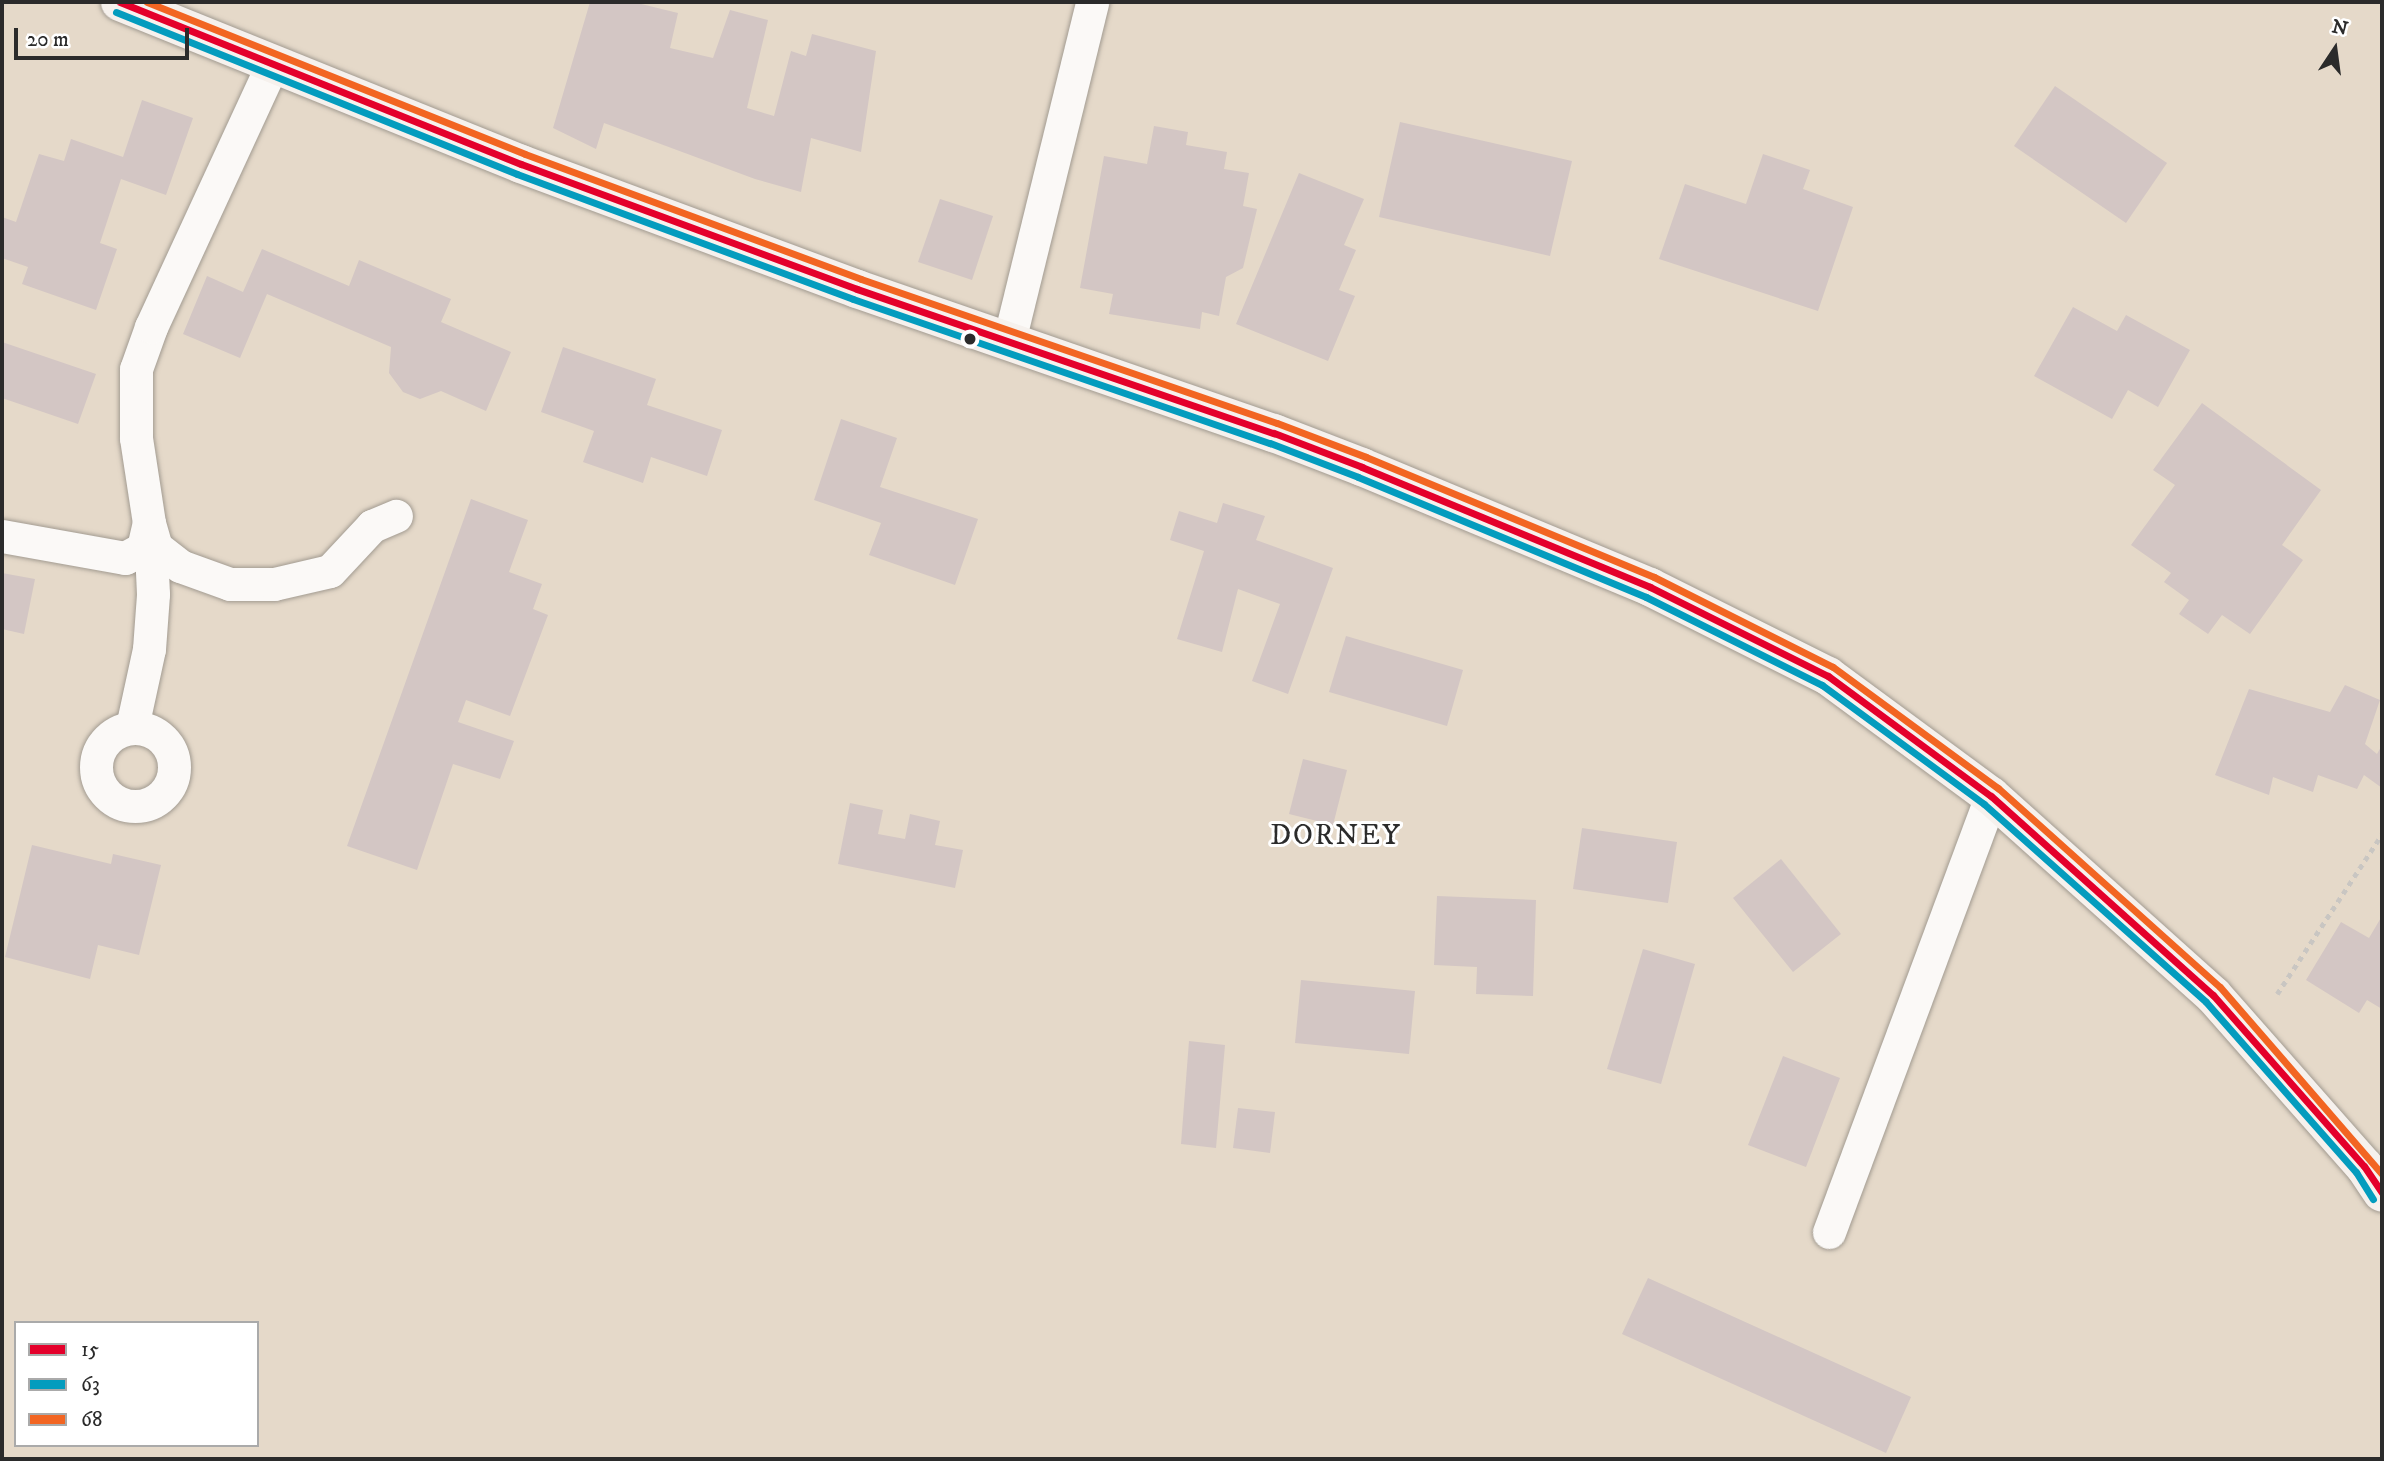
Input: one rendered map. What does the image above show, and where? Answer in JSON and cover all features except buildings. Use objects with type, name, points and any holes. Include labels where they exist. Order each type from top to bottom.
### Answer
[{"type":"main road","points":[[120,2],[521,164],[857,289],[1274,432],[1650,587],[1828,677],[1991,796],[2213,995],[2364,1166],[2382,1193]]},
{"type":"lane","points":[[1009,341],[1093,2]]},
{"type":"lane","points":[[132,727],[150,636],[153,594],[149,523],[136,438],[136,369],[151,327],[273,63]]},
{"type":"lane","points":[[149,523],[156,547],[180,566],[230,584],[274,584],[330,571],[372,526],[397,516]]},
{"type":"lane","points":[[2,536],[125,558],[143,548],[149,523]]},
{"type":"lane","points":[[1829,1232],[1991,796]]},
{"type":"path","points":[[2275,996],[2382,834]]},
{"type":"transit line","name":"15","points":[[120,2],[521,164],[857,289],[1274,433],[1362,467],[1650,587],[1828,676],[1991,796],[2213,995],[2364,1166],[2382,1193]]},
{"type":"transit line","name":"68","points":[[147,2],[525,154],[861,279],[1277,423],[1366,457],[1654,577],[1833,667],[1998,788],[2220,987],[2382,1174]]},
{"type":"transit line","name":"63","points":[[116,12],[517,174],[853,299],[1270,443],[1358,477],[1646,597],[1822,685],[1984,804],[2206,1002],[2356,1172],[2373,1199]]},
{"type":"district","name":"DORNEY","points":[[1336,836]]}]
